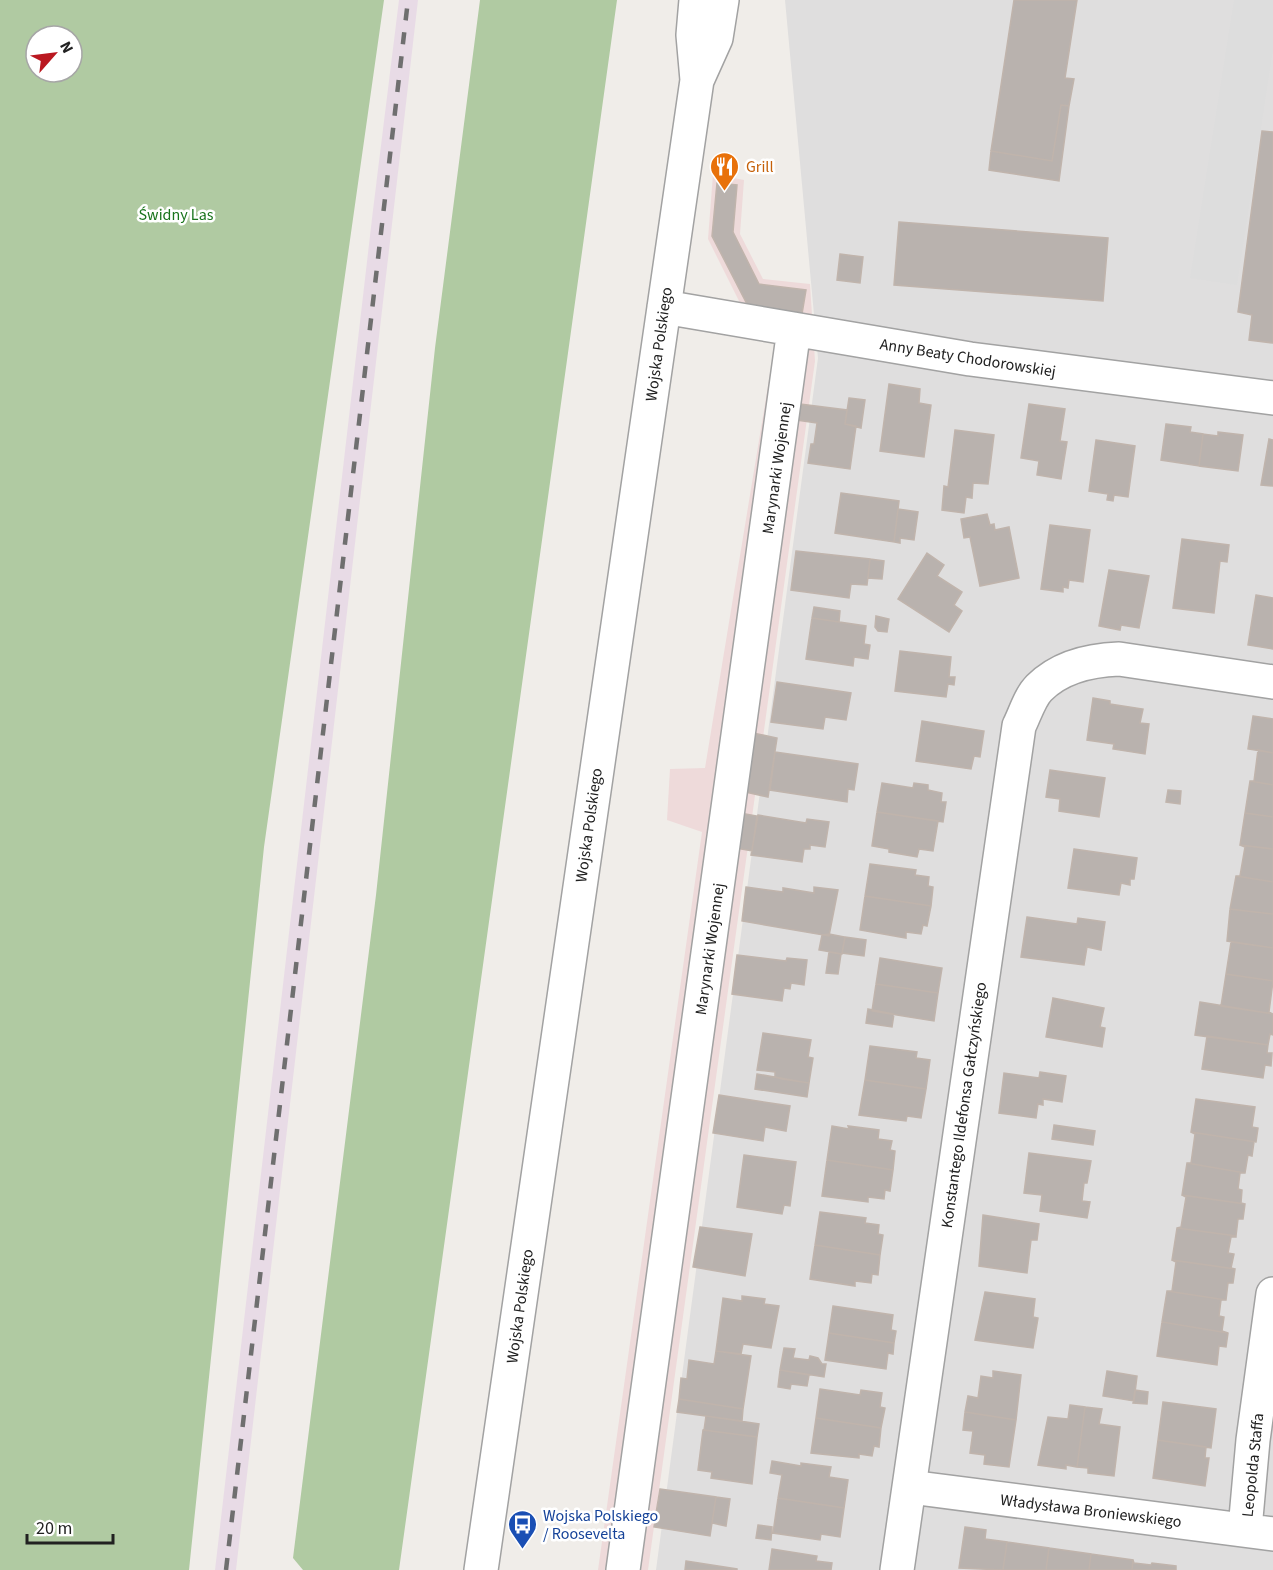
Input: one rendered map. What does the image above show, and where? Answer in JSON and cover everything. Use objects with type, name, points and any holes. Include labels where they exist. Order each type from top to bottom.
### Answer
[{"type":"street","name":"Wojska Polskiego","points":[[481,1570],[697,80],[693,35],[696,0]]},
{"type":"street","name":"Wojska Polskiego","points":[[697,80],[716,38],[722,0]]},
{"type":"street","name":"Anny Beaty Chodorowskiej","points":[[664,308],[970,359],[1273,398]]},
{"type":"street","name":"Marynarki Wojennej","points":[[623,1570],[794,328]]},
{"type":"street","name":"Konstantego Ildefonsa Gałczyńskiego","points":[[897,1570],[1019,726],[1038,689],[1058,673],[1098,660],[1119,659],[1273,682]]},
{"type":"street","name":"Leopolda Staffa","points":[[1259,1531],[1253,1440],[1273,1294]]},
{"type":"street","name":"Władysława Broniewskiego","points":[[910,1487],[1259,1531]]},
{"type":"shaded area","points":[[399,0],[418,0],[236,1570],[215,1570],[373,210]]},
{"type":"shaded area","points":[[785,0],[1273,0],[1273,1570],[656,1570],[818,358]]},
{"type":"shaded area","points":[[1234,0],[1273,0],[1273,49],[1237,285],[1190,278]]},
{"type":"shaded area","points":[[713,174],[744,180],[740,234],[763,279],[810,284],[815,361],[648,1570],[598,1570],[702,832],[667,820],[670,769],[705,768],[780,313],[741,305],[708,239]]},
{"type":"green space","name":"Świdny Las","points":[[0,0],[384,0],[264,847],[189,1570],[0,1570]]},
{"type":"green space","points":[[480,0],[617,0],[399,1570],[303,1570],[293,1558],[376,895],[435,348]]},
{"type":"building","points":[[1014,0],[1077,0],[1065,78],[1074,79],[1069,106],[1061,105],[1052,161],[991,151]]},
{"type":"building","points":[[1061,105],[1069,106],[1059,181],[989,170],[991,151],[1052,161]]},
{"type":"building","points":[[1262,131],[1273,132],[1273,343],[1249,340],[1252,315],[1238,312]]},
{"type":"building","points":[[717,183],[737,185],[733,232],[759,284],[806,290],[802,314],[748,306],[712,236]]},
{"type":"building","points":[[899,222],[1108,238],[1103,301],[894,285]]},
{"type":"building","points":[[840,254],[863,257],[860,283],[837,280]]},
{"type":"building","points":[[889,384],[920,389],[919,403],[931,405],[924,457],[880,451]]},
{"type":"building","points":[[849,398],[865,400],[861,428],[845,424]]},
{"type":"building","points":[[800,404],[847,410],[845,424],[856,426],[850,469],[808,463],[817,423],[797,420]]},
{"type":"building","points":[[1029,404],[1065,409],[1060,441],[1067,442],[1061,479],[1037,475],[1039,461],[1021,458]]},
{"type":"building","points":[[1166,424],[1191,427],[1190,432],[1203,434],[1199,466],[1161,460]]},
{"type":"building","points":[[955,430],[994,435],[988,484],[973,483],[972,498],[966,497],[964,513],[942,510],[944,486],[948,487]]},
{"type":"building","points":[[1218,432],[1243,435],[1238,471],[1199,466],[1203,434],[1218,436]]},
{"type":"building","points":[[1269,439],[1273,440],[1273,486],[1261,485]]},
{"type":"building","points":[[1096,440],[1135,446],[1128,497],[1114,495],[1113,501],[1107,500],[1108,494],[1089,491]]},
{"type":"building","points":[[841,493],[899,501],[894,542],[835,533]]},
{"type":"building","points":[[898,509],[918,512],[914,540],[900,538],[900,543],[894,542]]},
{"type":"building","points":[[987,514],[990,525],[994,524],[995,530],[1009,527],[1019,578],[980,586],[970,537],[964,538],[961,519]]},
{"type":"building","points":[[1050,525],[1090,530],[1083,582],[1069,580],[1068,588],[1063,587],[1063,592],[1041,589]]},
{"type":"building","points":[[1182,539],[1229,545],[1227,562],[1220,561],[1214,613],[1173,608]]},
{"type":"building","points":[[796,551],[870,559],[867,585],[851,584],[849,598],[791,590]]},
{"type":"building","points":[[927,553],[944,565],[937,576],[962,592],[954,605],[962,611],[949,632],[898,599]]},
{"type":"building","points":[[870,559],[884,561],[882,579],[868,578]]},
{"type":"building","points":[[1109,570],[1149,576],[1139,628],[1121,625],[1120,630],[1099,626]]},
{"type":"building","points":[[1256,595],[1273,598],[1273,649],[1248,645]]},
{"type":"building","points":[[814,607],[840,611],[839,622],[812,618]]},
{"type":"building","points":[[876,616],[889,619],[887,632],[878,631],[875,627]]},
{"type":"building","points":[[812,618],[866,626],[864,644],[870,645],[868,659],[854,657],[853,666],[806,659]]},
{"type":"building","points":[[900,651],[951,657],[949,677],[955,677],[954,685],[948,684],[946,697],[895,691]]},
{"type":"building","points":[[777,682],[851,693],[846,720],[825,717],[823,729],[771,722]]},
{"type":"building","points":[[1093,698],[1110,701],[1110,704],[1143,709],[1140,723],[1149,724],[1145,754],[1113,749],[1114,744],[1087,740]]},
{"type":"building","points":[[1253,716],[1273,719],[1273,753],[1248,749]]},
{"type":"building","points":[[922,721],[984,731],[980,757],[974,756],[971,769],[916,761]]},
{"type":"building","points":[[753,733],[777,738],[768,797],[745,792]]},
{"type":"building","points":[[1258,750],[1273,753],[1273,785],[1250,781],[1254,781]]},
{"type":"building","points":[[775,752],[858,764],[854,790],[848,789],[847,802],[770,790]]},
{"type":"building","points":[[1050,770],[1105,778],[1099,817],[1059,811],[1060,799],[1046,797]]},
{"type":"building","points":[[1250,781],[1273,785],[1273,817],[1245,813]]},
{"type":"building","points":[[882,783],[913,788],[914,783],[928,785],[928,790],[942,793],[941,802],[946,802],[943,822],[877,812]]},
{"type":"building","points":[[1168,790],[1181,791],[1180,804],[1166,802]]},
{"type":"building","points":[[877,812],[938,821],[933,851],[919,849],[917,857],[872,846]]},
{"type":"building","points":[[740,813],[757,816],[752,851],[735,848]]},
{"type":"building","points":[[1245,813],[1273,817],[1273,849],[1240,845]]},
{"type":"building","points":[[758,815],[806,823],[807,819],[829,822],[825,847],[810,845],[810,849],[804,849],[802,862],[751,855]]},
{"type":"building","points":[[1240,845],[1273,849],[1273,882],[1236,876],[1240,876],[1245,847]]},
{"type":"building","points":[[1074,849],[1137,858],[1134,879],[1130,879],[1130,885],[1121,883],[1119,895],[1068,888]]},
{"type":"building","points":[[870,864],[916,870],[915,875],[929,877],[928,886],[933,887],[931,906],[865,896]]},
{"type":"building","points":[[1236,876],[1273,882],[1273,914],[1230,909]]},
{"type":"building","points":[[746,887],[783,892],[783,888],[814,893],[814,887],[838,890],[829,936],[742,921]]},
{"type":"building","points":[[865,896],[931,906],[927,926],[923,925],[921,934],[906,932],[906,938],[860,930]]},
{"type":"building","points":[[1230,909],[1273,914],[1273,948],[1227,941]]},
{"type":"building","points":[[1027,917],[1077,924],[1078,918],[1105,922],[1101,950],[1087,947],[1084,965],[1021,957]]},
{"type":"building","points":[[822,935],[845,937],[842,954],[819,950]]},
{"type":"building","points":[[845,937],[866,940],[864,956],[842,953]]},
{"type":"building","points":[[1231,942],[1273,948],[1273,981],[1226,974]]},
{"type":"building","points":[[829,952],[841,954],[838,974],[826,973]]},
{"type":"building","points":[[737,955],[786,961],[787,958],[807,960],[804,985],[791,983],[790,989],[784,988],[782,1001],[732,994]]},
{"type":"building","points":[[880,958],[942,968],[938,993],[876,984]]},
{"type":"building","points":[[1226,974],[1273,981],[1269,1012],[1273,1014],[1221,1006]]},
{"type":"building","points":[[876,984],[938,993],[934,1021],[872,1011]]},
{"type":"building","points":[[1053,998],[1104,1008],[1100,1027],[1105,1028],[1102,1047],[1046,1037]]},
{"type":"building","points":[[1200,1002],[1273,1014],[1273,1035],[1270,1034],[1268,1045],[1195,1035]]},
{"type":"building","points":[[868,1009],[894,1014],[892,1027],[866,1023]]},
{"type":"building","points":[[763,1033],[811,1040],[808,1057],[813,1058],[809,1083],[782,1079],[775,1077],[775,1072],[757,1070]]},
{"type":"building","points":[[1207,1036],[1268,1045],[1267,1053],[1272,1053],[1271,1066],[1265,1065],[1263,1078],[1202,1069]]},
{"type":"building","points":[[870,1046],[917,1052],[916,1058],[930,1060],[926,1089],[865,1080]]},
{"type":"building","points":[[1040,1072],[1066,1076],[1062,1102],[1043,1099],[1043,1105],[1038,1104],[1036,1118],[999,1113],[1004,1073],[1039,1078]]},
{"type":"building","points":[[757,1074],[809,1083],[807,1097],[755,1089]]},
{"type":"building","points":[[865,1080],[926,1089],[921,1118],[907,1116],[906,1121],[859,1115]]},
{"type":"building","points":[[719,1095],[790,1106],[786,1131],[765,1127],[763,1141],[713,1133]]},
{"type":"building","points":[[1196,1099],[1255,1107],[1252,1127],[1258,1128],[1256,1142],[1191,1132]]},
{"type":"building","points":[[1054,1125],[1095,1131],[1093,1145],[1052,1139]]},
{"type":"building","points":[[832,1126],[879,1130],[878,1139],[892,1141],[890,1150],[895,1151],[893,1170],[827,1160]]},
{"type":"building","points":[[1191,1132],[1256,1142],[1254,1142],[1252,1156],[1248,1155],[1245,1173],[1187,1163],[1191,1163],[1195,1134]]},
{"type":"building","points":[[1029,1153],[1091,1161],[1087,1183],[1084,1183],[1082,1201],[1090,1202],[1087,1218],[1040,1211],[1042,1195],[1024,1193]]},
{"type":"building","points":[[744,1155],[796,1162],[790,1206],[784,1205],[782,1214],[737,1207]]},
{"type":"building","points":[[827,1160],[893,1170],[890,1191],[885,1190],[884,1199],[868,1197],[868,1202],[822,1196]]},
{"type":"building","points":[[1187,1163],[1245,1173],[1240,1173],[1238,1189],[1242,1190],[1241,1203],[1245,1204],[1182,1195]]},
{"type":"building","points":[[1182,1195],[1245,1204],[1243,1219],[1238,1219],[1236,1236],[1177,1228],[1181,1227],[1186,1197]]},
{"type":"building","points":[[820,1212],[866,1218],[865,1223],[879,1225],[878,1234],[883,1235],[880,1255],[815,1245]]},
{"type":"building","points":[[983,1215],[1039,1224],[1037,1240],[1031,1240],[1027,1273],[979,1266]]},
{"type":"building","points":[[700,1227],[752,1234],[745,1276],[693,1267]]},
{"type":"building","points":[[1177,1228],[1236,1236],[1231,1237],[1228,1253],[1234,1254],[1231,1268],[1235,1269],[1172,1260]]},
{"type":"building","points":[[815,1245],[880,1255],[878,1275],[872,1274],[871,1283],[855,1281],[855,1286],[810,1279]]},
{"type":"building","points":[[1172,1260],[1235,1269],[1233,1283],[1228,1283],[1226,1300],[1167,1291],[1172,1291],[1176,1262]]},
{"type":"building","points":[[1167,1291],[1226,1300],[1221,1300],[1219,1316],[1224,1317],[1222,1331],[1228,1333],[1162,1322]]},
{"type":"building","points":[[985,1292],[1035,1299],[1033,1317],[1038,1318],[1033,1348],[975,1340]]},
{"type":"building","points":[[742,1296],[765,1299],[764,1304],[779,1306],[771,1348],[743,1344],[741,1354],[716,1351],[723,1298],[742,1301]]},
{"type":"building","points":[[833,1306],[893,1315],[891,1330],[896,1331],[894,1343],[829,1333]]},
{"type":"building","points":[[1162,1322],[1228,1333],[1226,1347],[1219,1346],[1217,1365],[1157,1356]]},
{"type":"building","points":[[829,1333],[894,1343],[893,1354],[888,1353],[886,1369],[825,1360]]},
{"type":"building","points":[[784,1348],[795,1349],[793,1358],[809,1360],[810,1356],[818,1358],[822,1364],[826,1364],[824,1377],[780,1370]]},
{"type":"building","points":[[716,1351],[751,1356],[743,1409],[679,1399],[681,1378],[687,1379],[689,1360],[714,1364]]},
{"type":"building","points":[[780,1370],[809,1375],[807,1386],[791,1384],[790,1389],[778,1387]]},
{"type":"building","points":[[993,1371],[1021,1375],[1016,1420],[965,1412],[968,1396],[978,1398],[981,1376],[993,1378]]},
{"type":"building","points":[[1107,1371],[1137,1376],[1134,1401],[1103,1396]]},
{"type":"building","points":[[820,1389],[860,1395],[861,1390],[882,1393],[880,1407],[885,1408],[881,1428],[816,1418]]},
{"type":"building","points":[[1135,1390],[1148,1392],[1147,1404],[1133,1403]]},
{"type":"building","points":[[679,1399],[743,1409],[742,1421],[677,1412]]},
{"type":"building","points":[[1163,1402],[1216,1409],[1211,1448],[1158,1440]]},
{"type":"building","points":[[1070,1405],[1085,1407],[1077,1467],[1066,1465],[1066,1469],[1038,1465],[1048,1417],[1068,1419]]},
{"type":"building","points":[[1085,1407],[1102,1409],[1099,1424],[1120,1427],[1114,1476],[1088,1473],[1088,1468],[1077,1467]]},
{"type":"building","points":[[965,1412],[1016,1420],[1009,1467],[984,1464],[985,1455],[970,1453],[973,1431],[963,1430]]},
{"type":"building","points":[[706,1416],[759,1424],[757,1437],[704,1430]]},
{"type":"building","points":[[816,1418],[881,1428],[879,1447],[874,1446],[872,1456],[859,1454],[859,1458],[811,1453]]},
{"type":"building","points":[[703,1430],[757,1437],[752,1484],[711,1478],[712,1472],[698,1470]]},
{"type":"building","points":[[1158,1440],[1206,1447],[1205,1458],[1209,1458],[1205,1486],[1153,1478]]},
{"type":"building","points":[[772,1461],[801,1466],[801,1463],[831,1467],[829,1477],[848,1480],[844,1508],[778,1498],[782,1475],[770,1473]]},
{"type":"building","points":[[660,1489],[716,1497],[710,1536],[654,1527],[655,1521],[648,1520],[649,1512],[656,1513]]},
{"type":"building","points":[[716,1497],[730,1499],[726,1526],[712,1523]]},
{"type":"building","points":[[778,1498],[844,1508],[840,1537],[821,1534],[820,1540],[773,1533]]},
{"type":"building","points":[[758,1525],[772,1527],[771,1540],[756,1538]]},
{"type":"building","points":[[965,1527],[986,1530],[985,1539],[1007,1542],[1003,1570],[959,1568]]},
{"type":"building","points":[[1007,1542],[1049,1548],[1046,1570],[1003,1570]]},
{"type":"building","points":[[1049,1548],[1091,1554],[1089,1570],[1046,1570]]},
{"type":"building","points":[[772,1549],[817,1556],[816,1561],[832,1563],[831,1570],[769,1570]]},
{"type":"building","points":[[1091,1554],[1133,1560],[1132,1570],[1089,1570]]},
{"type":"building","points":[[1133,1560],[1134,1563],[1176,1566],[1176,1570],[1132,1570]]},
{"type":"building","points":[[686,1561],[737,1569],[737,1570],[685,1570]]},
{"type":"railway","points":[[226,1570],[408,0]]},
{"type":"place","name":"Grill","points":[[725,192]]},
{"type":"place","name":"Wojska Polskiego / Roosevelta","points":[[522,1550]]}]
